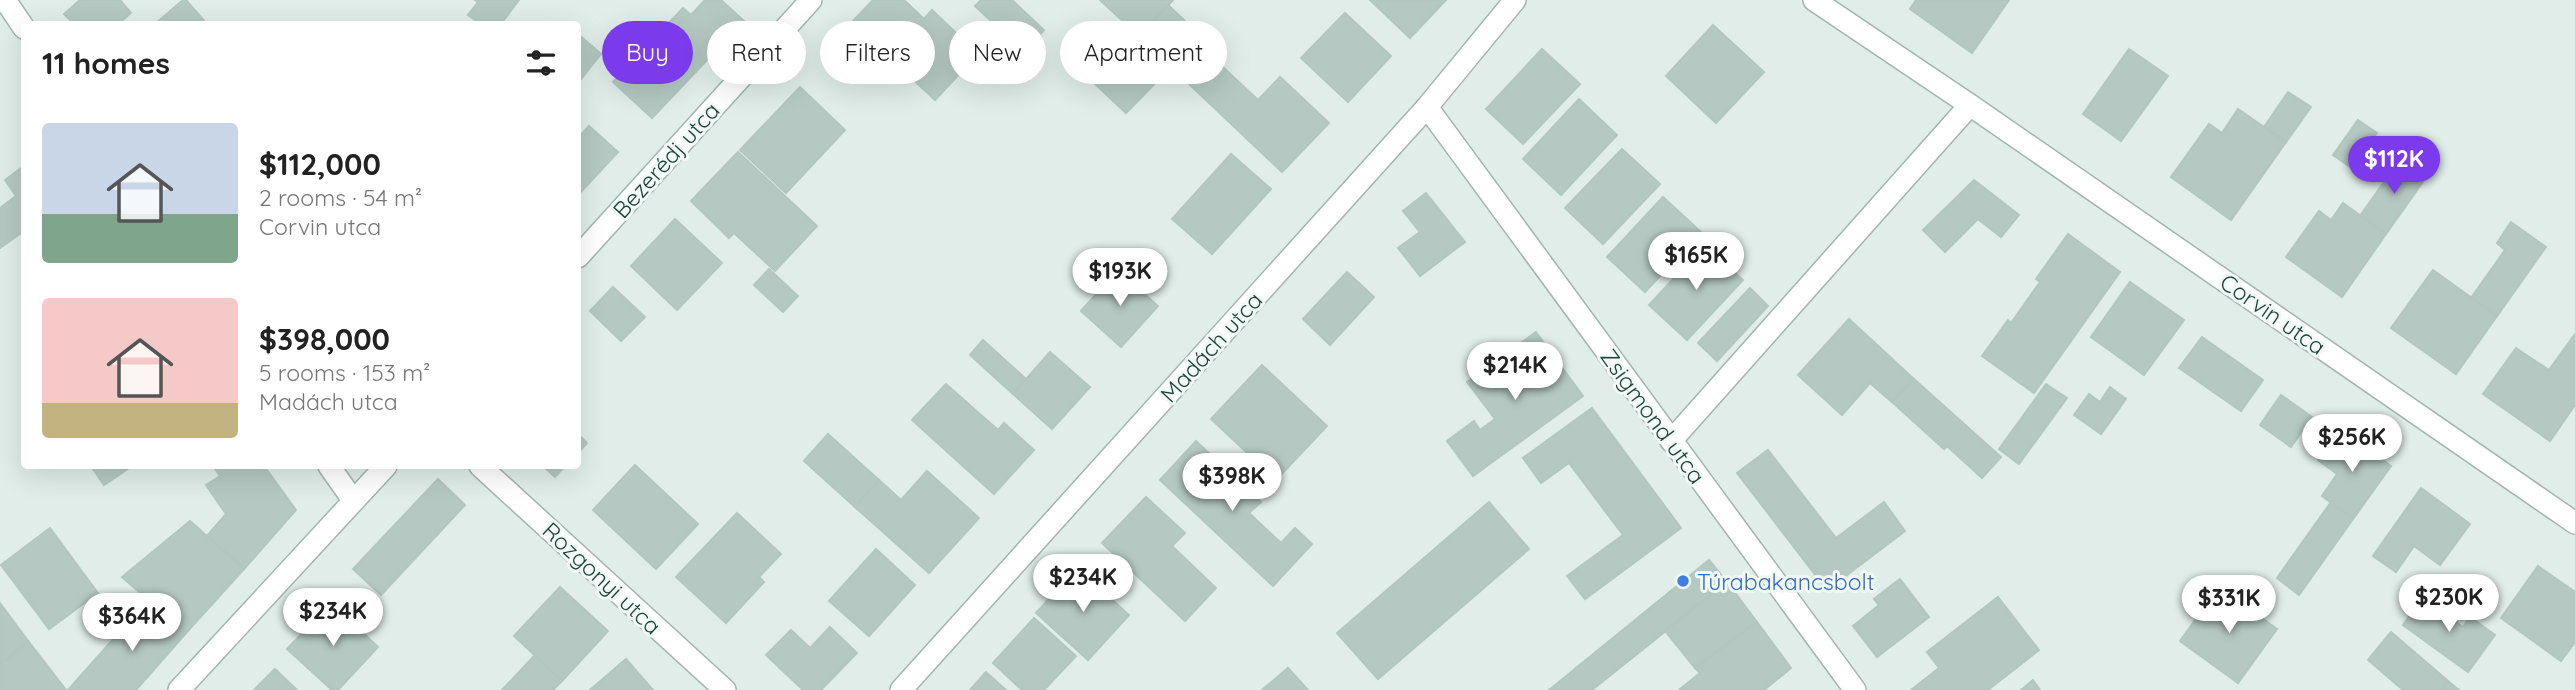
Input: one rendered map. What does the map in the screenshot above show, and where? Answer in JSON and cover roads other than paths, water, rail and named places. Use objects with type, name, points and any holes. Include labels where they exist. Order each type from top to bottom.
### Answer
[{"type":"street","points":[[5,0],[21,24]]},
{"type":"street","name":"Bezerédj utca","points":[[581,254],[811,0]]},
{"type":"street","name":"Madách utca","points":[[901,690],[1427,107],[1515,0]]},
{"type":"street","name":"Corvin utca","points":[[1814,0],[2575,523]]},
{"type":"street","points":[[1671,441],[1970,105]]},
{"type":"street","name":"Zsigmond utca","points":[[1427,107],[1855,690]]},
{"type":"street","points":[[331,469],[353,500]]},
{"type":"street","points":[[179,690],[383,469]]},
{"type":"street","name":"Rozgonyi utca","points":[[483,469],[725,690]]},
{"type":"place","name":"Túrabakancsbolt","points":[[1683,581]]}]
